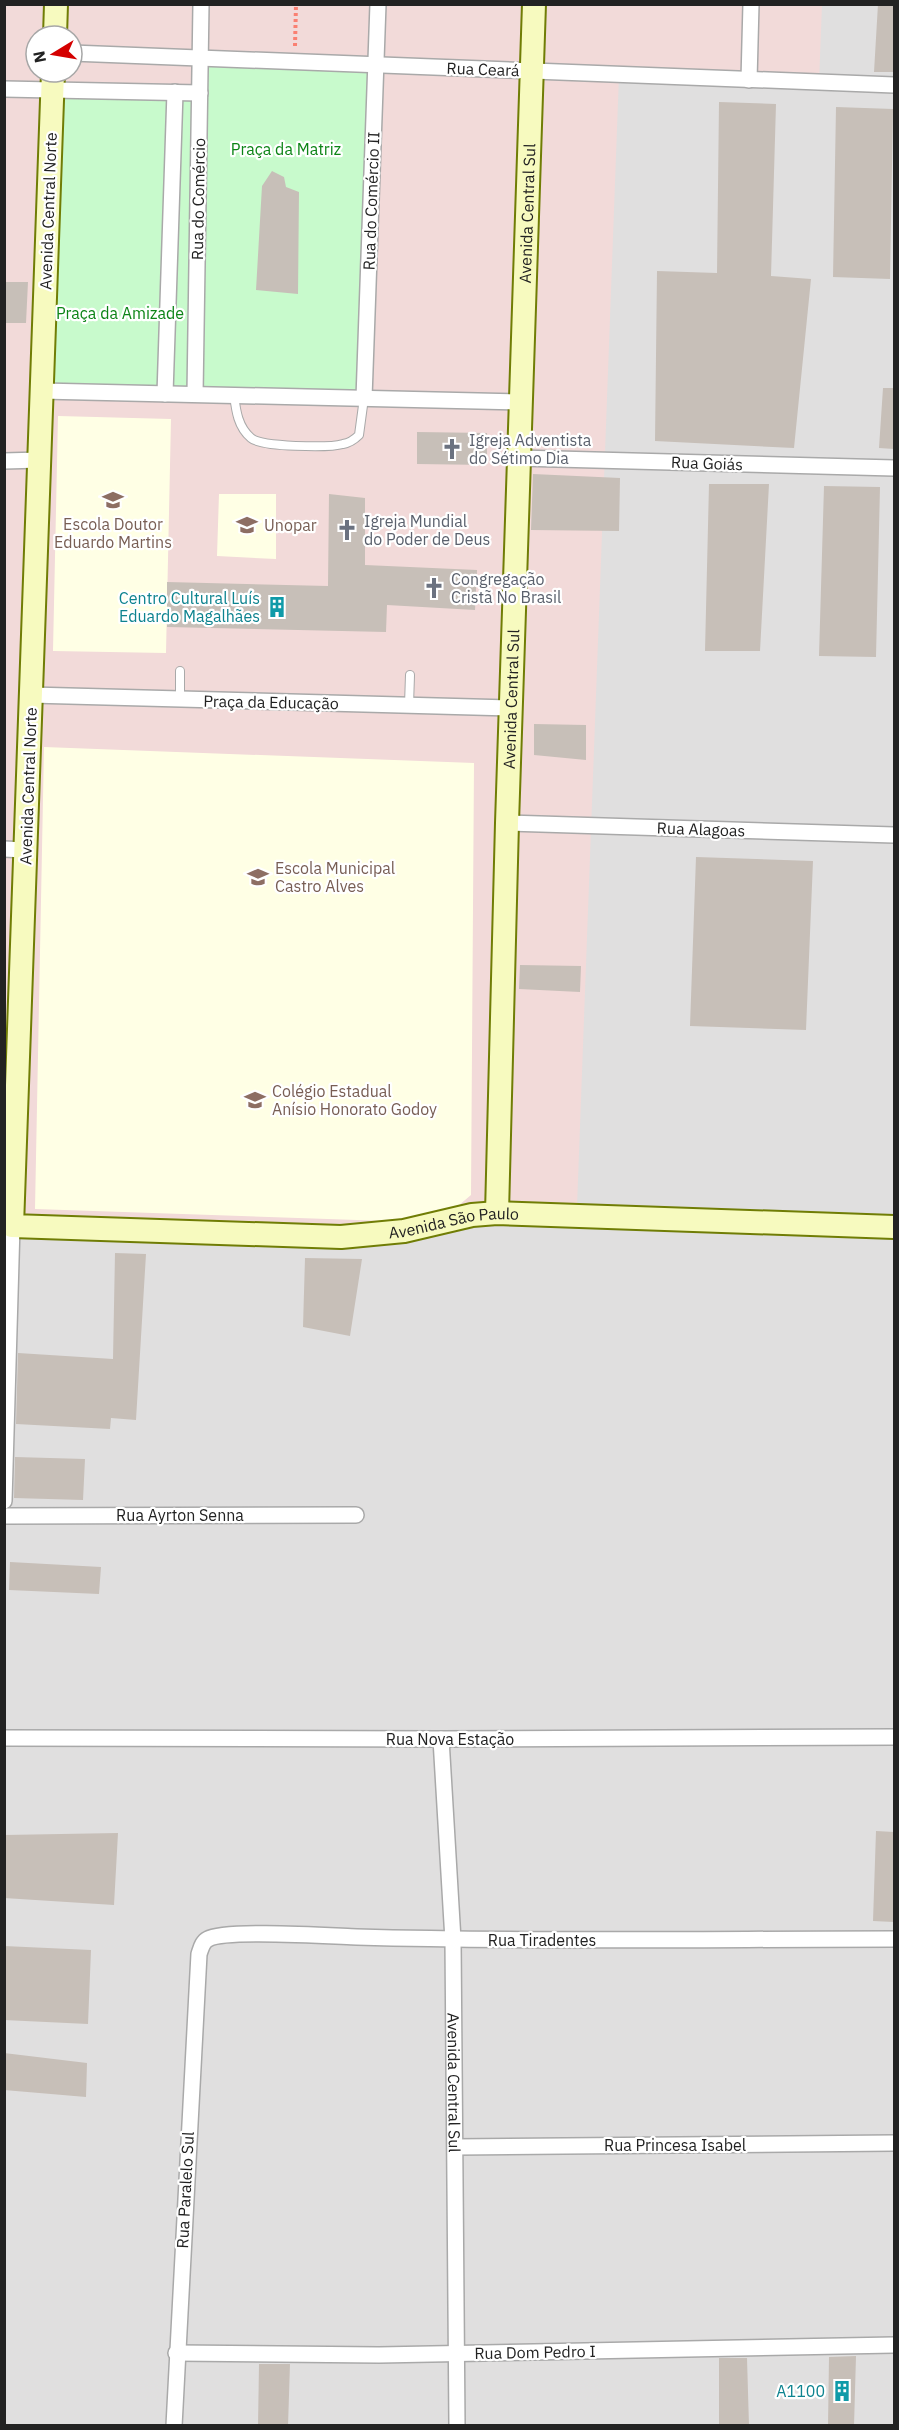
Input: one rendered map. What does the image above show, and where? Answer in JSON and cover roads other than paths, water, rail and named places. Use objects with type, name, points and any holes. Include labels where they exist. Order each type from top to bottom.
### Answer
[{"type":"main road","points":[[55,24],[56,4]]},
{"type":"main road","name":"Avenida Central Sul","points":[[497,1214],[507,823],[534,4]]},
{"type":"main road","name":"Avenida Central Norte","points":[[8,1222],[15,849],[31,695],[52,84]]},
{"type":"main road","name":"Avenida São Paulo","points":[[8,1222],[341,1237],[405,1231],[472,1215],[497,1214],[894,1227]]},
{"type":"street","name":"Rua do Comércio","points":[[195,394],[201,4]]},
{"type":"street","name":"Rua do Comércio II","points":[[364,398],[378,4]]},
{"type":"street","points":[[749,80],[751,4]]},
{"type":"street","name":"Rua Ceará","points":[[84,53],[894,86]]},
{"type":"street","points":[[4,88],[31,84]]},
{"type":"street","points":[[84,84],[200,93]]},
{"type":"street","name":"Rua do Comércio","points":[[165,394],[175,92]]},
{"type":"street","points":[[42,392],[521,402]]},
{"type":"street","name":"Rua Goiás","points":[[519,458],[894,468]]},
{"type":"street","points":[[4,461],[39,460]]},
{"type":"street","name":"Praça da Educação","points":[[31,695],[511,708]]},
{"type":"street","name":"Rua Alagoas","points":[[507,823],[894,836]]},
{"type":"street","name":"Avenida Central Norte","points":[[4,1501],[8,1222]]},
{"type":"street","name":"Rua Ayrton Senna","points":[[4,1516],[356,1515]]},
{"type":"street","name":"Rua Nova Estação","points":[[4,1738],[894,1737]]},
{"type":"street","name":"Avenida Central Sul","points":[[441,1739],[453,1940],[457,2426]]},
{"type":"street","name":"Rua Tiradentes","points":[[199,1954],[204,1942],[221,1935],[453,1940],[894,1939]]},
{"type":"street","name":"Rua Paralelo Sul","points":[[174,2426],[176,2354],[199,1954]]},
{"type":"street","name":"Rua Princesa Isabel","points":[[456,2146],[894,2143]]},
{"type":"street","name":"Rua Dom Pedro I","points":[[176,2354],[458,2353],[894,2345]]},
{"type":"lane","points":[[234,395],[237,414],[249,437],[256,442],[270,445],[341,445],[354,440],[359,435],[364,398]]},
{"type":"lane","points":[[180,671],[180,699]]},
{"type":"lane","points":[[409,705],[410,675]]},
{"type":"place","name":"Igreja Adventista do Sétimo Dia","points":[[452,449]]},
{"type":"place","name":"Escola Doutor Eduardo Martins","points":[[113,500]]},
{"type":"place","name":"Unopar","points":[[247,525]]},
{"type":"place","name":"Igreja Mundial do Poder de Deus","points":[[347,530]]},
{"type":"place","name":"Congregação Cristã No Brasil","points":[[434,588]]},
{"type":"place","name":"Centro Cultural Luís Eduardo Magalhães","points":[[277,607]]},
{"type":"place","name":"Escola Municipal Castro Alves","points":[[258,877]]},
{"type":"place","name":"Colégio Estadual Anísio Honorato Godoy","points":[[255,1100]]},
{"type":"place","name":"A1100","points":[[842,2391]]},
{"type":"park label","name":"Praça da Matriz","points":[[286,149]]},
{"type":"park label","name":"Praça da Amizade","points":[[120,313]]}]
